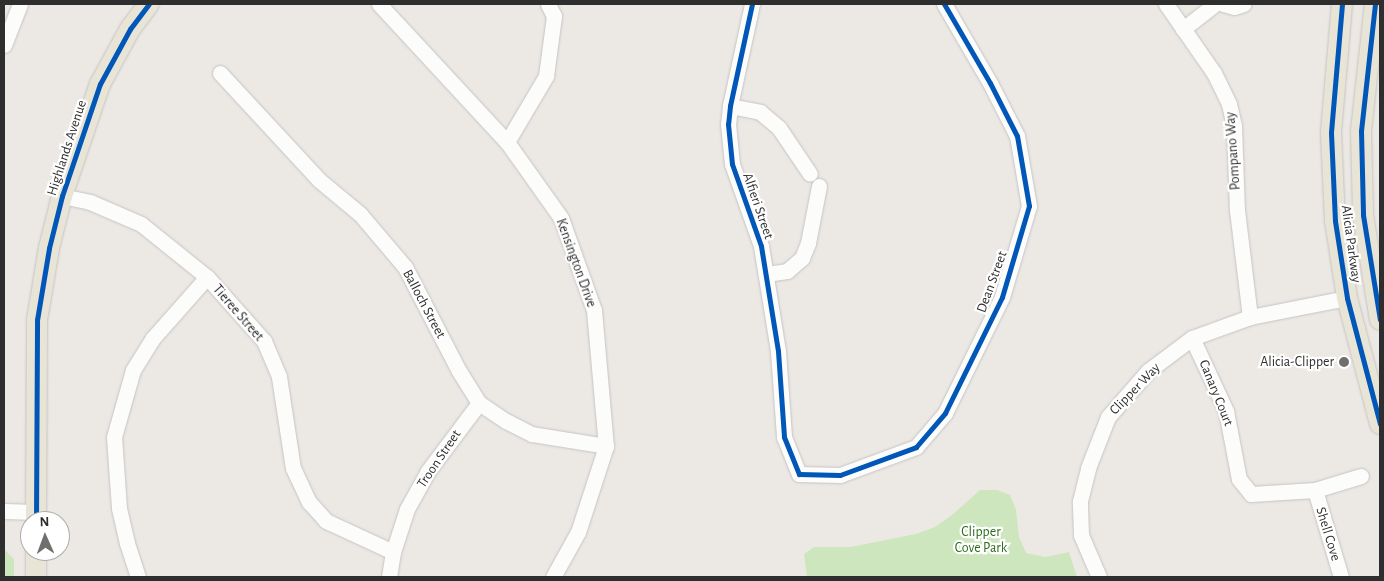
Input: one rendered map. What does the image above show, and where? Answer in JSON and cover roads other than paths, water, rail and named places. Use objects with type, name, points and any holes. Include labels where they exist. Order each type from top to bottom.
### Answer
[{"type":"main road","name":"Highlands Avenue","points":[[36,511],[37,320],[49,248],[62,196],[100,84],[130,29],[149,4]]},
{"type":"main road","name":"Alicia Parkway","points":[[1342,4],[1331,133],[1335,221],[1347,298],[1380,424]]},
{"type":"main road","name":"Alicia Parkway","points":[[1375,4],[1361,131],[1363,215],[1380,316]]},
{"type":"main road","points":[[1369,258],[1355,262],[1347,298],[1364,316],[1380,316]]},
{"type":"main road","points":[[36,561],[36,577]]},
{"type":"street","points":[[4,45],[20,4]]},
{"type":"street","name":"Kensington Drive","points":[[379,4],[507,142],[561,218],[594,310],[606,446],[578,532],[553,577]]},
{"type":"street","points":[[507,142],[546,76],[554,16],[548,4]]},
{"type":"street","name":"Alfieri Street","points":[[752,4],[730,106],[728,124],[732,164],[761,246],[778,351],[784,437],[799,474]]},
{"type":"street","name":"Dean Street","points":[[799,474],[840,475],[916,447],[945,413],[1002,297],[1029,206],[1017,136],[990,84],[944,4]]},
{"type":"street","name":"Pompano Way","points":[[1166,4],[1214,73],[1229,104],[1234,126],[1237,210],[1250,317]]},
{"type":"street","points":[[1183,29],[1215,4]]},
{"type":"street","points":[[1223,4],[1234,7],[1244,4]]},
{"type":"street","name":"Balloch Street","points":[[220,74],[319,180],[360,214],[405,267],[459,370],[479,403],[506,421],[532,434],[606,446]]},
{"type":"street","points":[[730,106],[760,112],[779,128],[815,180],[808,243],[802,258],[787,271],[766,274]]},
{"type":"street","name":"Tieree Street","points":[[62,196],[90,202],[141,224],[207,277],[264,341],[279,377],[294,468],[309,502],[326,521],[393,552]]},
{"type":"street","points":[[138,577],[127,544],[120,508],[114,437],[134,370],[153,338],[207,277]]},
{"type":"street","name":"Clipper Way","points":[[1099,577],[1082,535],[1080,501],[1094,451],[1108,417],[1148,371],[1192,338],[1250,317],[1347,298]]},
{"type":"street","name":"Canary Court","points":[[1192,338],[1226,412],[1239,479],[1252,494],[1315,490]]},
{"type":"street","name":"Troon Street","points":[[389,577],[393,552],[407,509],[428,471],[479,403]]},
{"type":"street","points":[[1315,490],[1361,476]]},
{"type":"street","name":"Shell Cove","points":[[1315,490],[1341,577]]},
{"type":"street","points":[[4,511],[20,514]]},
{"type":"place","name":"Alicia-Clipper","points":[[1344,362]]},
{"type":"park label","name":"Clipper Cove Park","points":[[981,540]]}]
